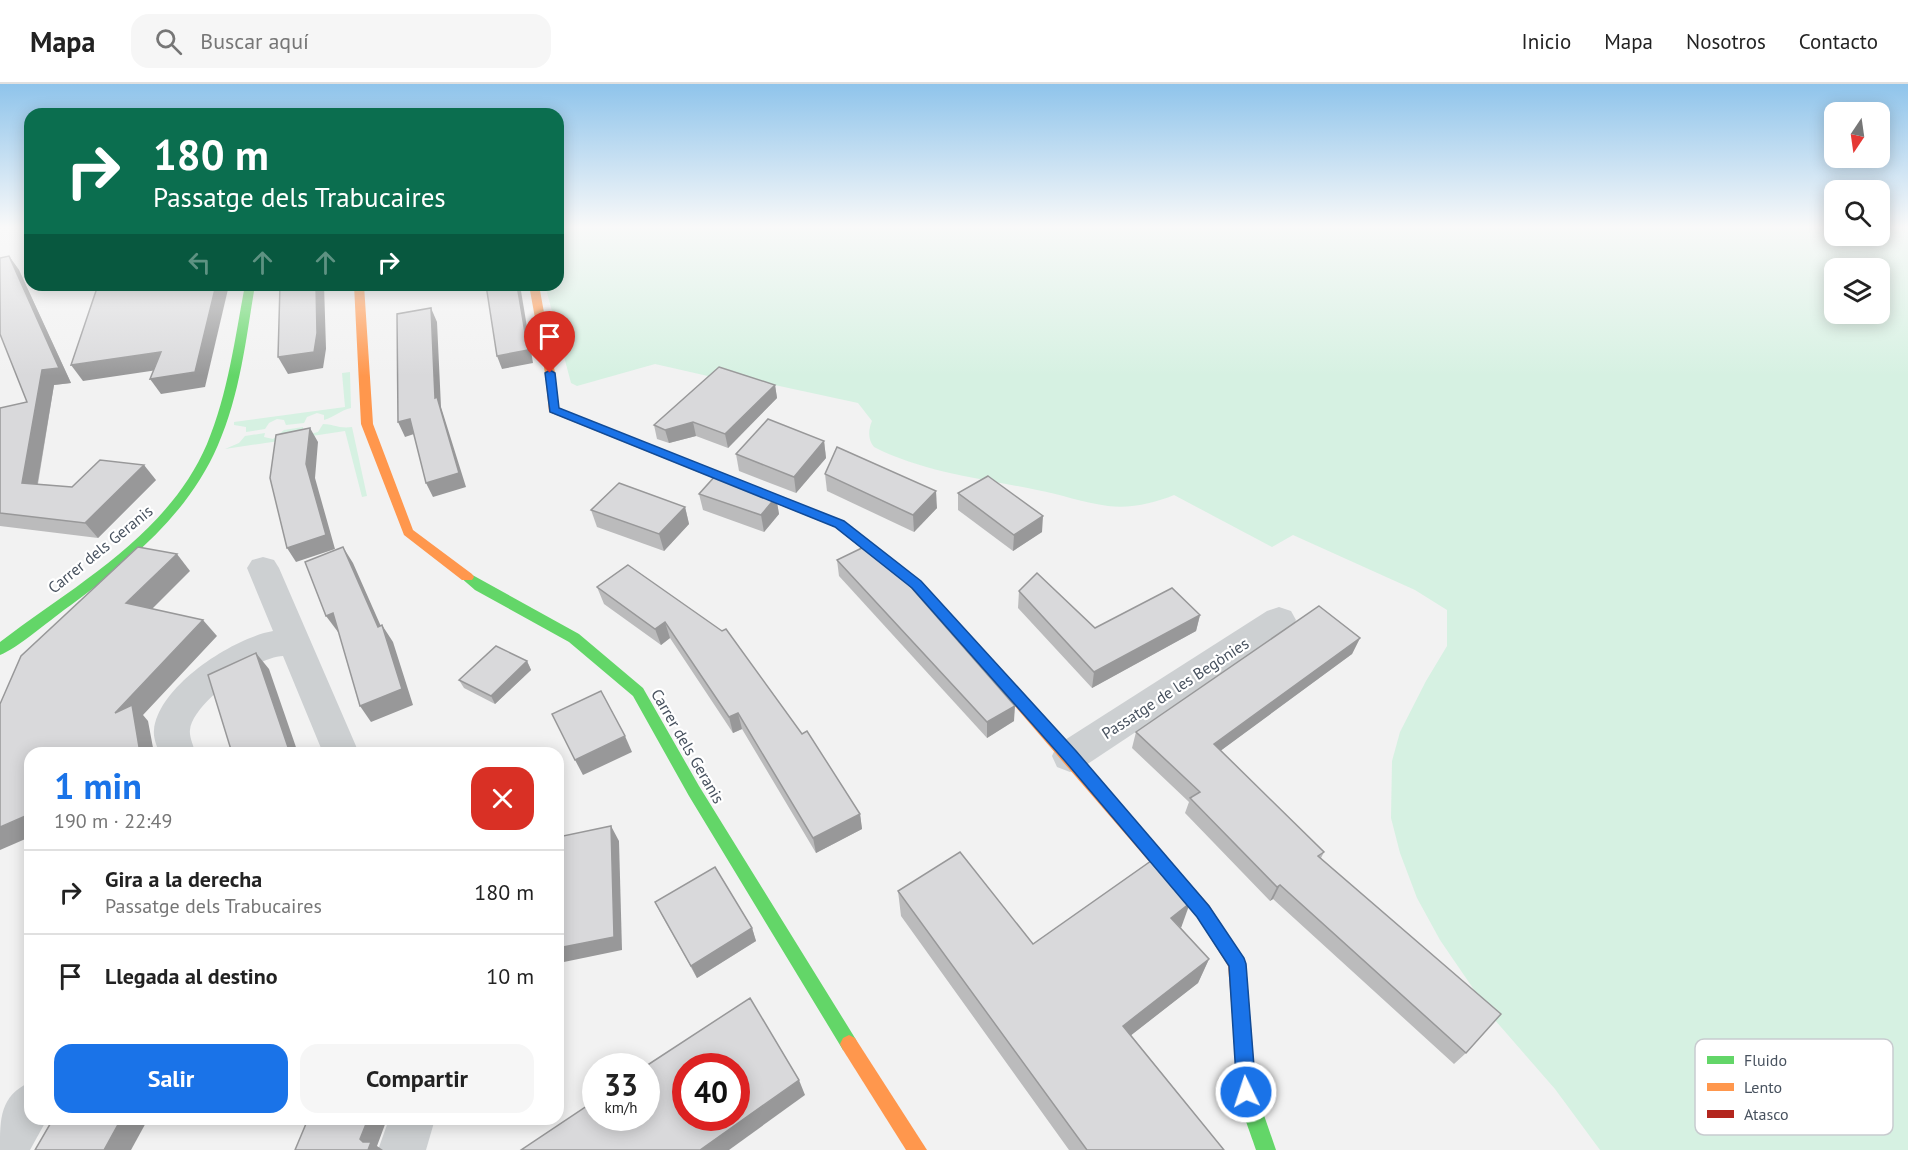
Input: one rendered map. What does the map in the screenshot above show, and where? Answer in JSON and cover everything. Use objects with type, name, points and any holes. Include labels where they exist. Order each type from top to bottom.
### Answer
[{"type":"street","name":"Carrer dels Geranis","points":[[0,650],[152,531],[190,487],[203,466],[218,431],[243,328],[249,291]]},
{"type":"street","name":"Carrer dels Geranis","points":[[359,291],[367,424],[408,532],[480,587],[574,638],[638,692],[694,791],[832,1018],[917,1150]]},
{"type":"street","points":[[535,291],[550,373],[554,410],[839,524],[916,585],[1070,756],[1203,911],[1238,964],[1246,1092],[1266,1150]]},
{"type":"street","points":[[263,568],[339,747]]},
{"type":"street","name":"Passatge de les Begònies","points":[[1070,756],[1280,620]]},
{"type":"street","points":[[176,747],[172,729],[175,721],[204,684],[235,659],[254,649],[276,643],[296,644]]},
{"type":"street","points":[[4,1150],[24,1115]]},
{"type":"street","points":[[402,1150],[410,1125]]},
{"type":"green space","points":[[564,277],[1824,277],[1824,324],[1890,324],[1890,277],[1908,277],[1908,1150],[1600,1150],[1555,1089],[1494,1019],[1440,940],[1417,898],[1400,853],[1391,818],[1392,761],[1400,732],[1447,646],[1447,610],[1415,590],[1293,535],[1272,547],[1174,495],[1142,505],[1108,506],[954,474],[913,463],[874,447],[869,435],[872,421],[858,403],[752,380],[721,379],[655,364],[577,386],[571,383],[547,291],[564,291]]},
{"type":"green space","points":[[350,372],[351,408],[328,419],[324,420],[324,415],[317,413],[307,417],[304,423],[286,425],[284,420],[277,419],[269,423],[265,429],[246,432],[246,427],[234,425],[234,422],[345,407],[342,373]]},
{"type":"green space","points":[[323,424],[352,427],[367,496],[362,497],[345,431],[225,449],[239,443],[245,436],[265,433],[264,437],[273,439],[284,430],[303,427],[303,430],[310,434],[318,432]]},
{"type":"building","points":[[0,277],[18,277],[59,368],[42,370],[22,483],[72,487],[100,460],[144,465],[85,523],[0,513],[0,408],[27,402],[0,334]]},
{"type":"building","points":[[96,291],[215,291],[195,372],[150,379],[161,352],[71,365]]},
{"type":"building","points":[[280,291],[316,291],[317,333],[314,352],[278,357]]},
{"type":"building","points":[[487,291],[518,291],[528,350],[497,356]]},
{"type":"building","points":[[431,308],[435,398],[437,397],[459,473],[426,483],[410,419],[398,422],[397,314]]},
{"type":"building","points":[[719,367],[775,385],[725,434],[693,422],[665,430],[654,425]]},
{"type":"building","points":[[768,419],[824,441],[794,477],[736,454]]},
{"type":"building","points":[[310,428],[306,464],[326,535],[287,548],[270,478],[276,435]]},
{"type":"building","points":[[837,447],[936,491],[913,515],[825,474]]},
{"type":"building","points":[[717,474],[776,497],[761,515],[699,494]]},
{"type":"building","points":[[988,476],[1043,516],[1014,535],[958,493]]},
{"type":"building","points":[[619,483],[685,507],[659,534],[591,510]]},
{"type":"building","points":[[138,547],[177,554],[126,603],[203,620],[115,713],[132,705],[139,747],[24,747],[24,817],[0,827],[0,704],[21,656]]},
{"type":"building","points":[[343,547],[378,627],[382,625],[402,689],[360,706],[333,613],[326,616],[305,562]]},
{"type":"building","points":[[864,547],[903,578],[1015,706],[987,722],[837,560]]},
{"type":"building","points":[[628,565],[722,631],[726,629],[802,734],[807,731],[860,814],[813,838],[738,713],[729,717],[665,622],[655,629],[597,587]]},
{"type":"building","points":[[1037,573],[1095,628],[1172,588],[1200,615],[1094,672],[1019,591]]},
{"type":"building","points":[[1319,606],[1360,638],[1214,744],[1324,852],[1318,856],[1501,1014],[1466,1053],[1280,885],[1277,887],[1190,798],[1200,792],[1136,732]]},
{"type":"building","points":[[496,646],[527,661],[491,696],[459,680]]},
{"type":"building","points":[[256,653],[288,747],[230,747],[208,675]]},
{"type":"building","points":[[601,691],[625,736],[575,760],[552,714]]},
{"type":"building","points":[[611,826],[614,937],[564,947],[564,836]]},
{"type":"building","points":[[960,852],[1033,944],[1151,861],[1190,903],[1171,918],[1209,959],[1123,1026],[1224,1150],[1087,1150],[898,891]]},
{"type":"building","points":[[715,867],[752,928],[691,966],[655,902]]},
{"type":"building","points":[[750,998],[799,1080],[750,1115],[750,1053],[672,1053],[672,1131],[727,1131],[700,1150],[521,1150],[558,1125],[564,1125],[564,1121],[582,1109],[582,1131],[660,1131],[660,1057]]},
{"type":"building","points":[[50,1125],[118,1125],[104,1150],[35,1150]]},
{"type":"building","points":[[305,1125],[366,1125],[360,1139],[363,1142],[371,1142],[368,1150],[295,1150]]},
{"type":"traffic: fast","points":[[0,650],[112,567],[163,521],[185,494],[213,444],[228,400],[249,291]]},
{"type":"traffic: fast","points":[[467,577],[480,587],[574,638],[638,692],[694,791],[849,1044]]},
{"type":"traffic: fast","points":[[1245,1063],[1247,1092],[1266,1150]]},
{"type":"traffic: slow","points":[[359,291],[367,424],[408,532],[467,577]]},
{"type":"traffic: slow","points":[[535,291],[550,373],[553,410],[764,494]]},
{"type":"traffic: slow","points":[[999,678],[1203,911],[1237,964],[1245,1063]]},
{"type":"traffic: slow","points":[[849,1044],[917,1150]]},
{"type":"traffic: jam","points":[[764,494],[839,524],[916,585],[999,678]]},
{"type":"route","points":[[550,373],[554,410],[839,524],[916,585],[1070,756],[1203,911],[1238,964],[1246,1092]]}]
